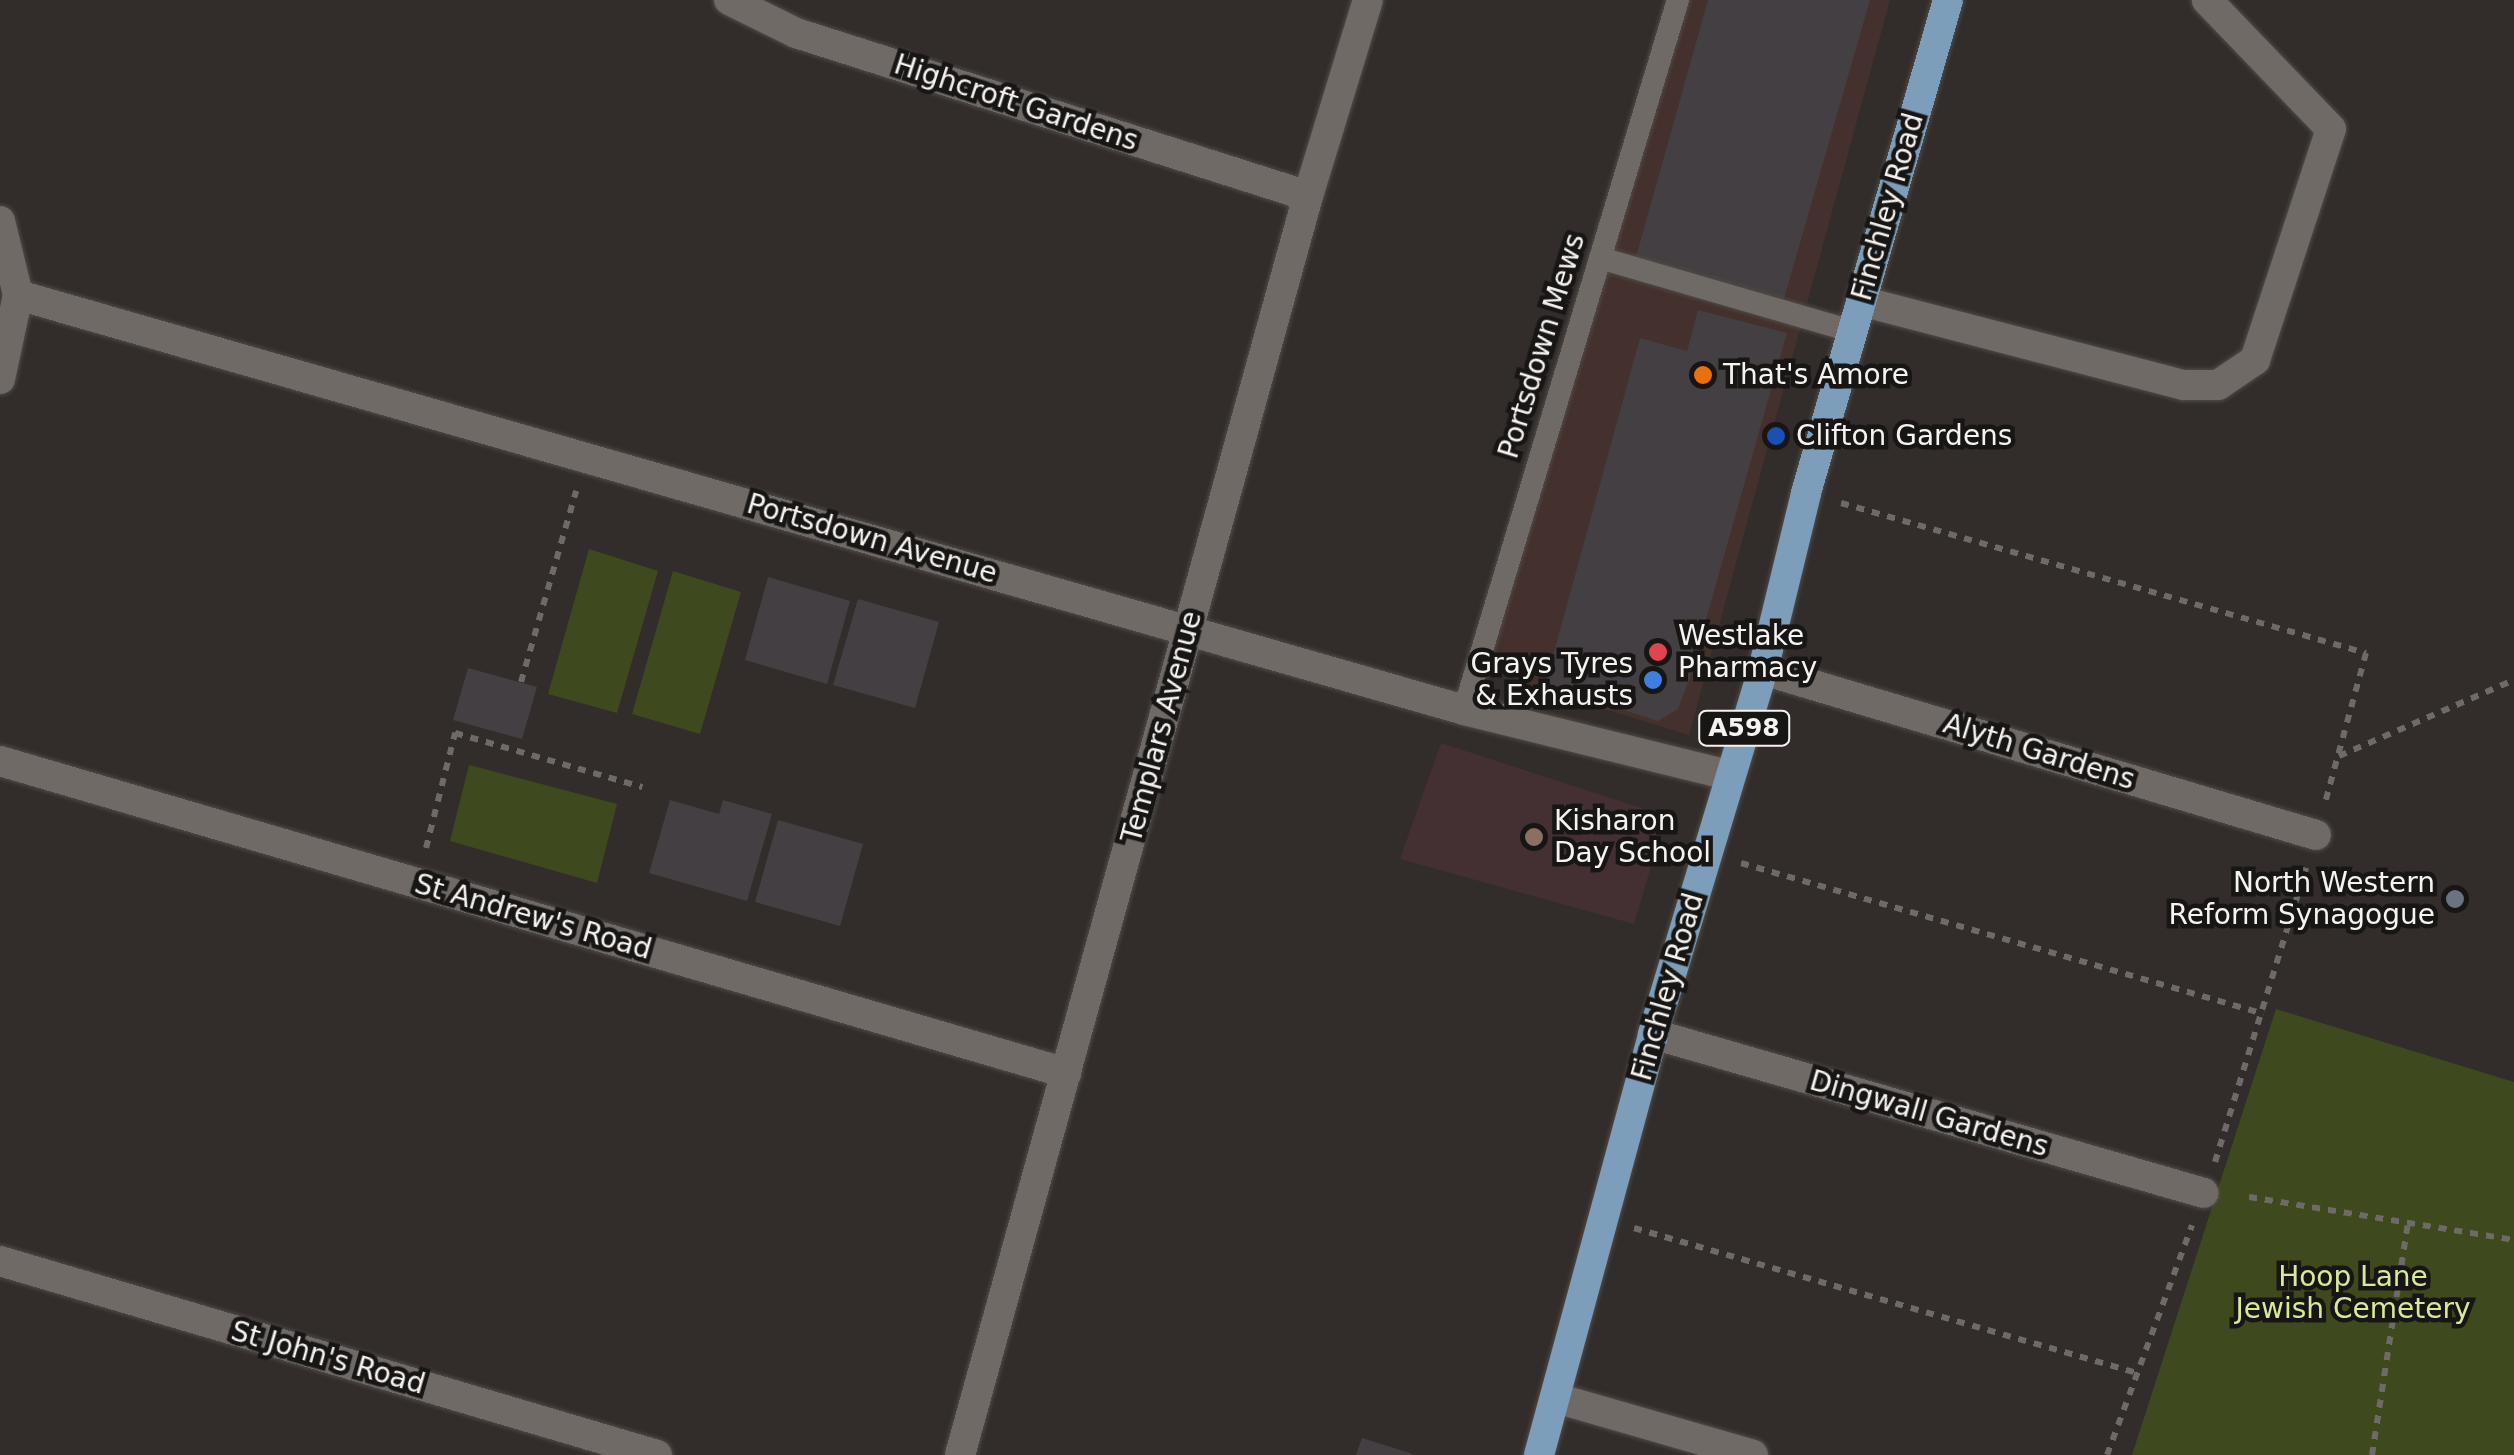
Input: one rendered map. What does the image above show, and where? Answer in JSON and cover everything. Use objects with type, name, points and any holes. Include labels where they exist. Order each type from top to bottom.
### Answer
[{"type":"main road","name":"Finchley Road","points":[[1539,1455],[1654,1034],[1728,775],[1763,670],[1806,493],[1948,0]]},
{"type":"street","name":"Highcroft Gardens","points":[[728,0],[796,34],[1308,196]]},
{"type":"street","name":"Templars Avenue","points":[[960,1455],[1308,196],[1368,0]]},
{"type":"street","points":[[1861,301],[2184,385],[2218,386],[2255,360],[2332,129],[2207,0]]},
{"type":"street","points":[[0,222],[18,295],[0,379]]},
{"type":"street","name":"Portsdown Avenue","points":[[18,295],[1464,710],[1728,775]]},
{"type":"street","name":"Alyth Gardens","points":[[1763,670],[2316,835]]},
{"type":"street","name":"St Andrew's Road","points":[[0,761],[1066,1074]]},
{"type":"street","name":"Dingwall Gardens","points":[[1654,1034],[2204,1193]]},
{"type":"street","name":"St John's Road","points":[[0,1261],[656,1455]]},
{"type":"street","points":[[1556,1398],[1752,1455]]},
{"type":"lane","name":"Portsdown Mews","points":[[1464,710],[1678,0]]},
{"type":"lane","points":[[1600,258],[1852,330]]},
{"type":"path","points":[[521,682],[577,489]]},
{"type":"path","points":[[1806,493],[2366,653],[2264,1014],[2204,1193],[2107,1455]]},
{"type":"path","points":[[2338,756],[2514,680]]},
{"type":"path","points":[[418,884],[455,733],[642,787]]},
{"type":"path","points":[[1706,853],[2264,1014]]},
{"type":"path","points":[[2249,1197],[2514,1240]]},
{"type":"path","points":[[1604,1219],[2137,1373]]},
{"type":"path","points":[[2372,1455],[2408,1223]]},
{"type":"shaded area","points":[[1678,0],[1890,0],[1689,735],[1538,689],[1479,661]]},
{"type":"shaded area","name":"Kisharon Day School","points":[[1441,743],[1666,816],[1634,924],[1400,859]]},
{"type":"green space","points":[[589,549],[658,571],[617,713],[548,694]]},
{"type":"green space","points":[[673,571],[741,592],[700,734],[632,714]]},
{"type":"green space","points":[[469,765],[617,804],[597,883],[450,841]]},
{"type":"green space","name":"Hoop Lane Jewish Cemetery","points":[[2276,1009],[2514,1082],[2514,1455],[2132,1455]]},
{"type":"building","points":[[1708,0],[1870,0],[1784,299],[1636,257]]},
{"type":"building","points":[[1698,310],[1787,333],[1689,680],[1678,709],[1658,721],[1545,685],[1640,338],[1687,351]]},
{"type":"building","points":[[768,577],[850,601],[827,684],[745,660]]},
{"type":"building","points":[[858,599],[939,622],[915,708],[833,685]]},
{"type":"building","points":[[468,668],[537,687],[522,739],[453,720]]},
{"type":"building","points":[[670,800],[719,814],[723,800],[772,814],[747,901],[649,873]]},
{"type":"building","points":[[778,820],[863,844],[840,926],[755,902]]},
{"type":"building","points":[[1362,1438],[1413,1454],[1413,1455],[1356,1455]]},
{"type":"place","name":"That's Amore","points":[[1703,375]]},
{"type":"place","name":"Clifton Gardens","points":[[1776,436]]},
{"type":"place","name":"Westlake Pharmacy","points":[[1658,652]]},
{"type":"place","name":"Grays Tyres & Exhausts","points":[[1653,680]]},
{"type":"place","name":"Kisharon Day School","points":[[1534,837]]},
{"type":"place","name":"North Western Reform Synagogue","points":[[2455,899]]}]
